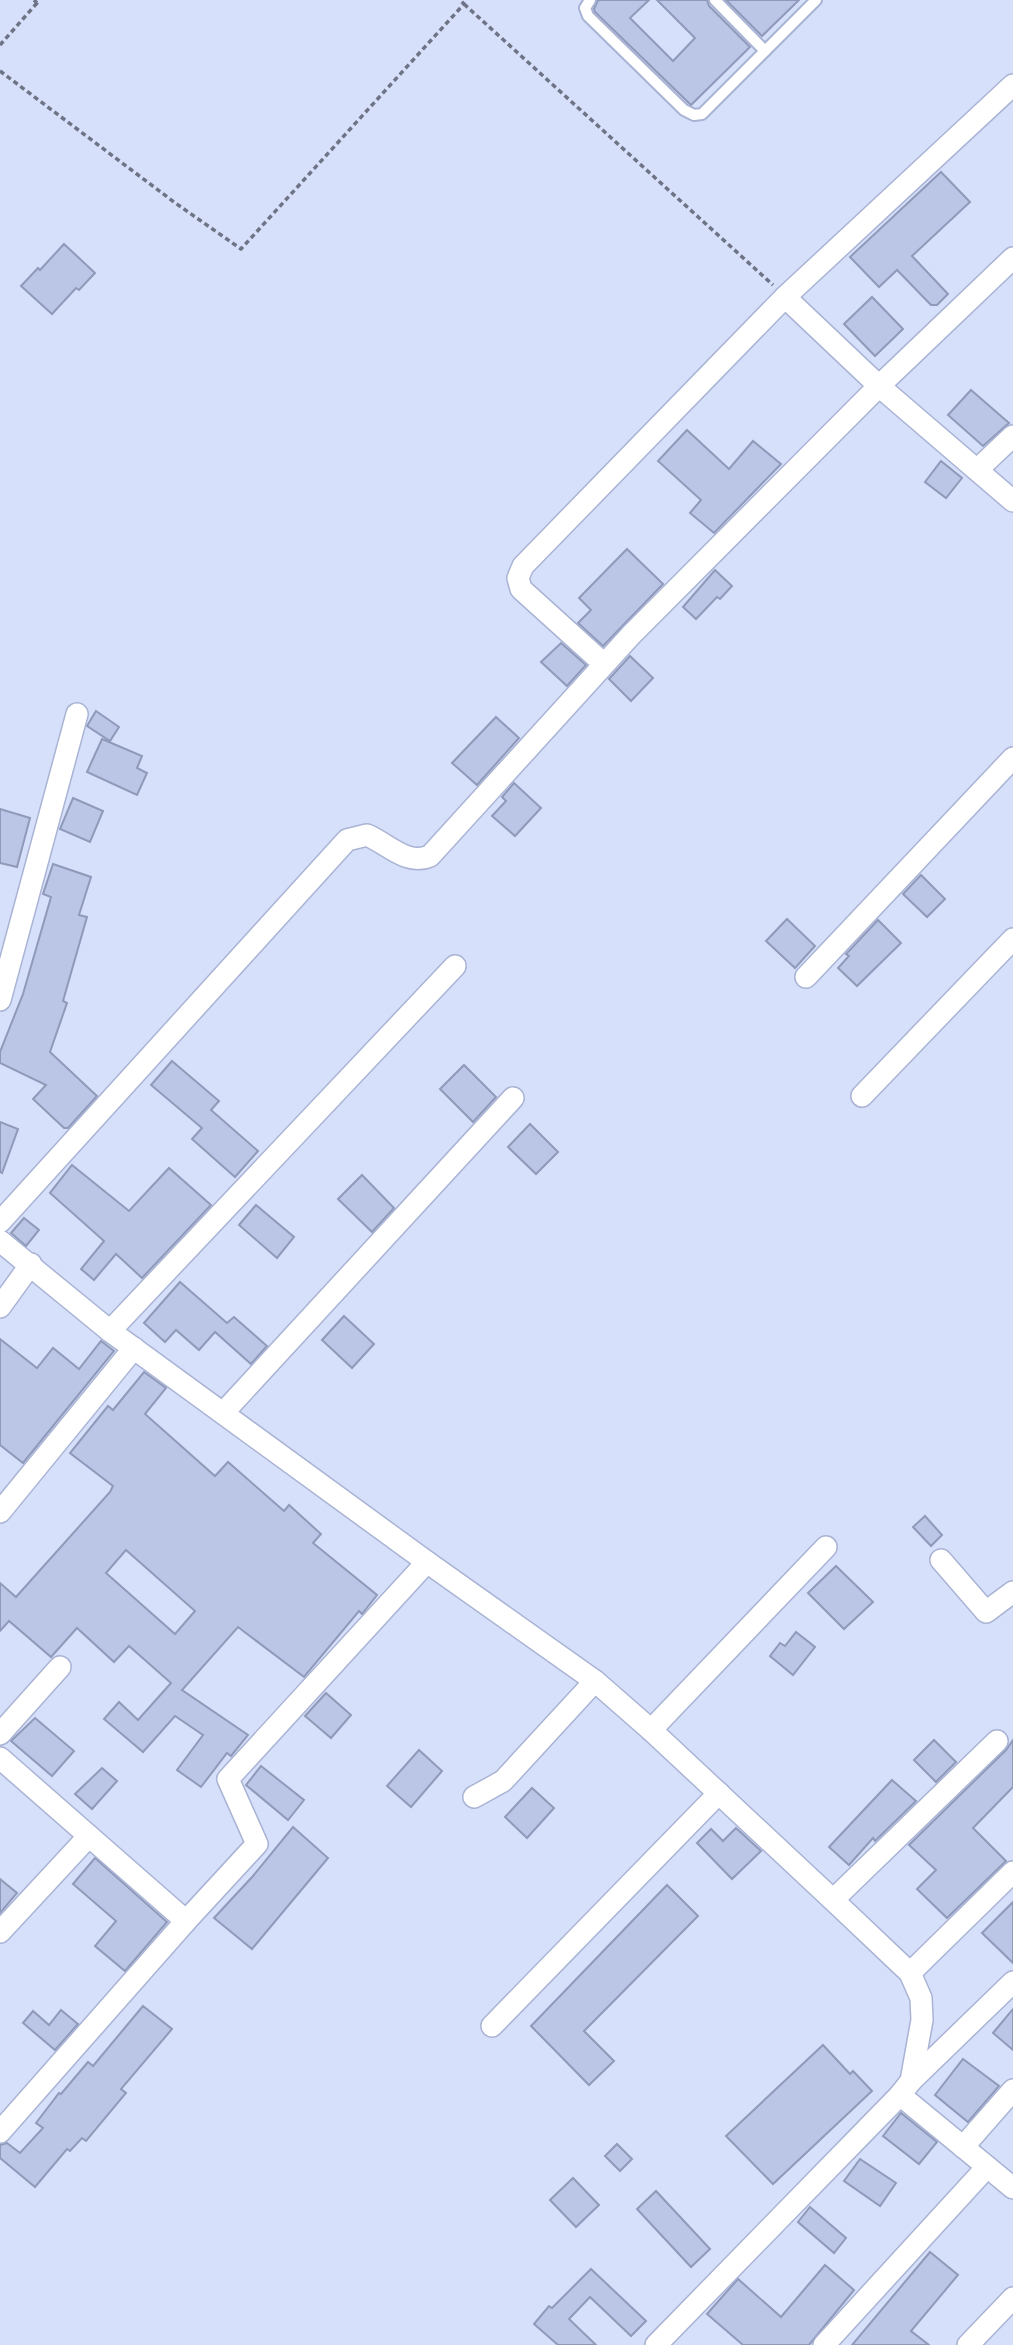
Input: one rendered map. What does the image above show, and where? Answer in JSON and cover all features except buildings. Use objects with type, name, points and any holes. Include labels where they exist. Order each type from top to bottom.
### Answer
[{"type":"street","points":[[604,664],[521,589],[518,584],[523,566],[785,297],[1013,85]]},
{"type":"street","points":[[0,1222],[347,840],[367,835],[409,859],[421,860],[430,856],[604,664],[878,386],[1013,258]]},
{"type":"street","points":[[785,297],[878,386],[1013,501]]},
{"type":"street","points":[[978,470],[1013,436]]},
{"type":"street","points":[[0,1000],[77,714]]},
{"type":"street","points":[[806,977],[1013,758]]},
{"type":"street","points":[[862,1096],[1013,939]]},
{"type":"street","points":[[110,1331],[455,966]]},
{"type":"street","points":[[223,1413],[513,1098]]},
{"type":"street","points":[[0,1241],[110,1331],[595,1681],[652,1730],[910,1973],[921,1998],[922,2020],[905,2088]]},
{"type":"street","points":[[0,1307],[30,1264]]},
{"type":"street","points":[[0,1513],[134,1348]]},
{"type":"street","points":[[652,1730],[826,1547]]},
{"type":"street","points":[[941,1560],[986,1612],[1013,1592]]},
{"type":"street","points":[[0,2132],[257,1844],[228,1779],[427,1562]]},
{"type":"street","points":[[0,1734],[60,1667]]},
{"type":"street","points":[[474,1797],[503,1781],[595,1681]]},
{"type":"street","points":[[833,1900],[997,1741]]},
{"type":"street","points":[[0,1758],[186,1921]]},
{"type":"street","points":[[492,2026],[719,1793]]},
{"type":"street","points":[[0,1933],[89,1836]]},
{"type":"street","points":[[910,1973],[1013,1872]]},
{"type":"street","points":[[656,2345],[905,2088],[1013,1982]]},
{"type":"street","points":[[905,2088],[963,2147],[1013,2188]]},
{"type":"street","points":[[963,2147],[1013,2091]]},
{"type":"street","points":[[824,2345],[988,2167]]},
{"type":"street","points":[[968,2345],[1013,2298]]},
{"type":"lane","points":[[590,0],[585,8],[588,16],[684,110],[694,115],[702,114],[816,0]]},
{"type":"lane","points":[[715,0],[765,51]]},
{"type":"path","points":[[0,46],[36,1]]},
{"type":"path","points":[[0,71],[241,249],[462,2],[785,297]]}]
